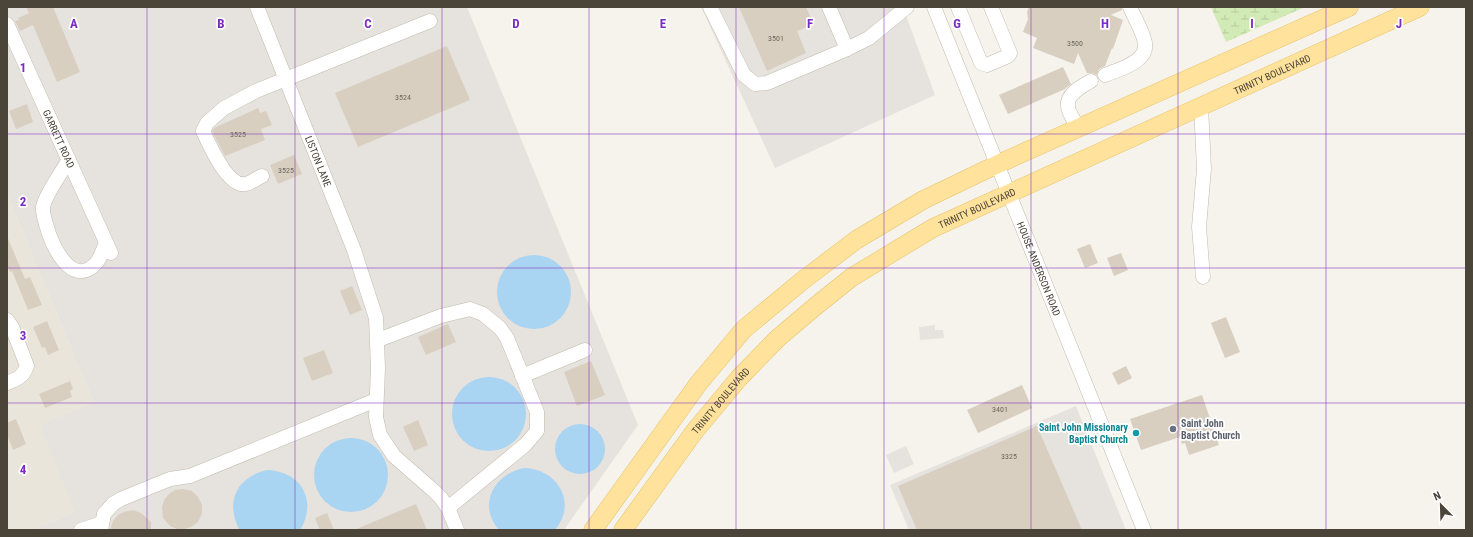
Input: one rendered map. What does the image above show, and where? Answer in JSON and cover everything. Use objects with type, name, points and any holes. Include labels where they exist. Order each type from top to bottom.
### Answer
[{"type":"main road","points":[[592,530],[698,384],[744,329],[802,280],[856,240],[923,200],[998,164],[1349,7]]},
{"type":"main road","name":"TRINITY BOULEVARD","points":[[623,530],[694,432],[739,378],[778,338],[816,305],[852,277],[933,228],[1420,7]]},
{"type":"street","name":"LISTON LANE","points":[[257,7],[354,250],[376,318],[378,340],[376,417],[380,435],[394,456],[434,491],[448,508],[456,530]]},
{"type":"street","points":[[710,7],[744,75],[755,84],[767,83],[869,38],[907,7]]},
{"type":"street","points":[[829,7],[847,49]]},
{"type":"street","name":"HOUSE ANDERSON ROAD","points":[[934,7],[1144,530]]},
{"type":"street","points":[[958,7],[981,63],[987,65],[1008,56],[1010,53],[991,7]]},
{"type":"street","points":[[1105,75],[1124,68],[1140,58],[1144,53],[1146,46],[1145,40],[1130,7]]},
{"type":"street","points":[[262,176],[246,184],[238,184],[227,174],[210,148],[203,131],[207,124],[224,108],[256,92],[430,21]]},
{"type":"street","name":"GARRETT ROAD","points":[[7,24],[108,248],[98,261],[89,269],[78,272],[65,265],[52,243],[43,207],[68,160]]},
{"type":"street","points":[[1078,128],[1068,106],[1069,99],[1078,87],[1091,81]]},
{"type":"street","points":[[1201,106],[1204,169],[1199,227],[1204,277]]},
{"type":"street","points":[[378,340],[441,316],[470,309],[483,314],[500,328],[507,338],[537,412],[537,431],[525,445],[448,508]]},
{"type":"street","points":[[7,320],[12,327],[27,366],[24,374],[12,381]]},
{"type":"street","points":[[522,376],[585,350]]},
{"type":"street","points":[[81,530],[102,526],[104,514],[113,504],[121,499],[170,479],[190,476],[376,400]]},
{"type":"shaded area","points":[[7,7],[467,7],[638,425],[564,530],[31,530],[75,512],[40,425],[94,403],[7,194]]},
{"type":"shaded area","points":[[701,7],[903,7],[935,95],[775,168]]},
{"type":"shaded area","points":[[7,194],[94,403],[75,512],[31,530],[7,530]]},
{"type":"shaded area","points":[[935,325],[935,330],[943,330],[944,338],[920,340],[919,327]]},
{"type":"shaded area","points":[[1076,406],[1126,530],[909,530],[890,485]]},
{"type":"shaded area","points":[[906,446],[914,464],[894,473],[886,455]]},
{"type":"green space","points":[[1211,7],[1305,7],[1226,42]]},
{"type":"water","points":[[527,255],[541,255],[555,261],[565,271],[571,285],[569,306],[565,313],[555,323],[541,329],[527,329],[513,323],[503,313],[497,299],[497,285],[503,271],[513,261]]},
{"type":"water","points":[[482,377],[496,377],[510,383],[520,393],[526,407],[524,428],[520,435],[510,445],[496,451],[482,451],[468,445],[458,435],[452,421],[452,407],[458,393],[468,383]]},
{"type":"water","points":[[580,424],[589,426],[598,431],[603,440],[605,449],[603,458],[598,467],[589,472],[580,474],[571,472],[562,467],[557,458],[555,449],[557,440],[562,431],[571,426]]},
{"type":"water","points":[[344,438],[358,438],[372,444],[382,454],[388,468],[386,489],[382,496],[372,506],[358,512],[344,512],[330,506],[320,496],[314,482],[314,468],[320,454],[330,444]]},
{"type":"water","points":[[524,468],[536,470],[546,474],[560,489],[564,498],[564,509],[562,519],[555,530],[499,530],[493,520],[489,511],[489,501],[492,492],[504,477],[513,471]]},
{"type":"water","points":[[267,470],[279,472],[289,476],[297,482],[303,490],[307,509],[305,519],[300,530],[239,529],[233,509],[236,492],[241,484],[248,478]]},
{"type":"building","points":[[26,7],[53,7],[80,72],[57,82],[33,25],[20,31],[15,21],[29,13]]},
{"type":"building","points":[[739,7],[806,7],[814,24],[797,31],[806,53],[767,71]]},
{"type":"building","points":[[1029,7],[1122,7],[1122,10],[1111,15],[1123,20],[1113,49],[1112,48],[1105,66],[1099,69],[1097,75],[1087,73],[1078,53],[1074,64],[1033,48],[1037,38],[1023,32],[1028,19],[1027,12]]},
{"type":"building","points":[[447,46],[470,100],[358,147],[335,93]]},
{"type":"building","points":[[1063,67],[1071,84],[1065,89],[1008,114],[999,95]]},
{"type":"building","points":[[27,104],[33,122],[16,129],[9,111]]},
{"type":"building","points":[[258,108],[260,113],[266,111],[272,125],[261,129],[265,140],[225,156],[212,131],[214,128]]},
{"type":"building","points":[[294,155],[302,174],[278,184],[270,165]]},
{"type":"building","points":[[7,236],[25,279],[30,277],[42,305],[28,310],[12,271],[10,272],[7,265]]},
{"type":"building","points":[[1090,244],[1098,263],[1085,268],[1077,249]]},
{"type":"building","points":[[1121,253],[1128,270],[1114,276],[1107,258]]},
{"type":"building","points":[[352,286],[362,310],[350,315],[340,291]]},
{"type":"building","points":[[1226,317],[1240,352],[1225,358],[1211,323]]},
{"type":"building","points":[[47,321],[59,350],[48,355],[45,347],[42,348],[33,327]]},
{"type":"building","points":[[448,324],[456,342],[426,355],[418,337]]},
{"type":"building","points":[[324,350],[333,373],[312,381],[303,358]]},
{"type":"building","points":[[591,361],[605,395],[577,406],[564,372]]},
{"type":"building","points":[[1126,366],[1132,378],[1118,385],[1112,373]]},
{"type":"building","points":[[70,381],[73,389],[70,391],[72,397],[45,408],[39,394]]},
{"type":"building","points":[[1022,385],[1032,408],[978,433],[967,410]]},
{"type":"building","name":"Saint John Baptist Church","points":[[1202,395],[1219,445],[1189,455],[1185,443],[1182,444],[1180,437],[1141,450],[1130,419]]},
{"type":"building","points":[[16,419],[26,444],[13,450],[7,435],[7,423]]},
{"type":"building","points":[[418,420],[428,445],[414,451],[403,427]]},
{"type":"building","points":[[1037,426],[1082,530],[917,530],[898,486]]},
{"type":"building","points":[[183,489],[192,491],[198,497],[202,505],[202,514],[198,522],[191,527],[177,529],[170,526],[163,518],[162,507],[164,500],[169,494],[175,490]]},
{"type":"building","points":[[416,504],[427,530],[354,530]]},
{"type":"building","points":[[133,510],[141,513],[151,522],[151,530],[110,530],[113,521],[118,515]]},
{"type":"building","points":[[327,513],[334,530],[320,530],[315,518]]},
{"type":"place","name":"Saint John Baptist Church","points":[[1173,429]]},
{"type":"place","name":"Saint John Missionary Baptist Church","points":[[1136,433]]}]
